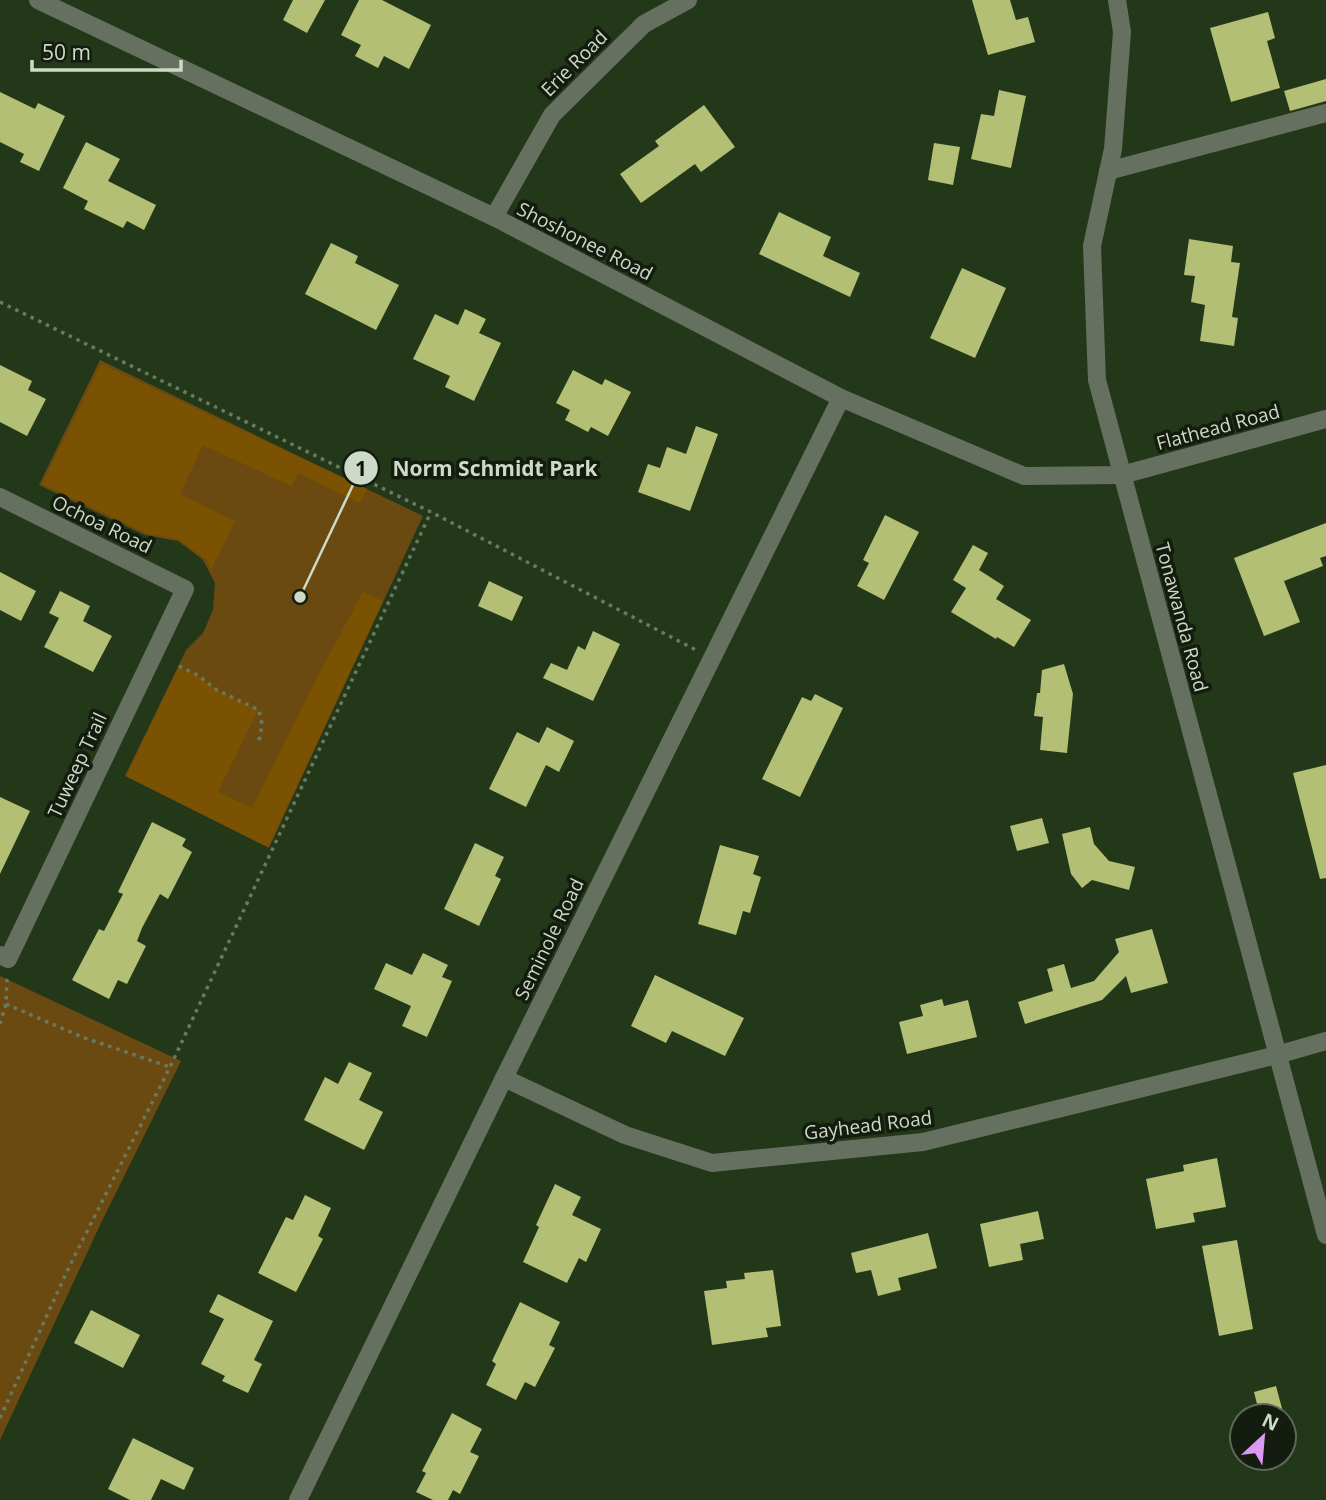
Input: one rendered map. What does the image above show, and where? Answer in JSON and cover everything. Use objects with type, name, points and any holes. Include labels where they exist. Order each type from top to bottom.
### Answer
[{"type":"street","name":"Shoshonee Road","points":[[38,0],[494,217],[841,398],[1024,476],[1122,475]]},
{"type":"street","name":"Erie Road","points":[[494,217],[552,115],[644,24],[688,0]]},
{"type":"street","name":"Tonawanda Road","points":[[1116,0],[1122,32],[1113,149],[1092,246],[1097,380],[1326,1235]]},
{"type":"street","points":[[1108,171],[1326,113]]},
{"type":"street","name":"Seminole Road","points":[[298,1500],[841,398]]},
{"type":"street","name":"Flathead Road","points":[[1122,475],[1326,419]]},
{"type":"street","name":"Ochoa Road","points":[[0,497],[184,589]]},
{"type":"street","name":"Tuweep Trail","points":[[4,957],[184,589]]},
{"type":"street","name":"Gayhead Road","points":[[504,1078],[625,1135],[712,1163],[923,1142],[1326,1041]]},
{"type":"path","points":[[0,302],[431,512],[712,658]]},
{"type":"path","points":[[0,1418],[69,1267],[170,1067],[431,512]]},
{"type":"path","points":[[179,666],[218,690],[259,710],[262,724],[259,741]]},
{"type":"path","points":[[0,1024],[6,1004],[4,957]]},
{"type":"path","points":[[6,1004],[82,1037],[170,1067]]},
{"type":"shaded area","points":[[100,360],[423,516],[269,848],[125,776],[186,650],[203,633],[213,610],[215,583],[203,560],[178,541],[145,535],[39,485]]},
{"type":"shaded area","points":[[101,364],[367,489],[360,503],[298,473],[291,486],[203,445],[180,494],[235,521],[211,570],[206,559],[178,539],[146,533],[42,484]]},
{"type":"shaded area","points":[[363,592],[383,601],[268,847],[126,776],[179,667],[258,710],[218,792],[252,808]]},
{"type":"shaded area","points":[[0,976],[181,1061],[101,1223],[0,1440]]},
{"type":"building","points":[[293,0],[325,0],[307,33],[283,20]]},
{"type":"building","points":[[359,0],[382,0],[431,25],[409,69],[384,56],[378,68],[355,56],[361,45],[341,35]]},
{"type":"building","points":[[972,0],[1010,0],[1016,20],[1028,17],[1035,42],[988,55]]},
{"type":"building","points":[[1268,12],[1275,38],[1267,41],[1280,88],[1231,102],[1210,28]]},
{"type":"building","points":[[1326,79],[1326,101],[1290,111],[1284,91]]},
{"type":"building","points":[[999,90],[1026,96],[1011,168],[971,159],[981,114],[994,116]]},
{"type":"building","points":[[0,92],[35,109],[38,103],[65,116],[39,171],[20,162],[24,154],[0,142]]},
{"type":"building","points":[[704,105],[735,147],[701,172],[695,164],[641,203],[620,174],[659,146],[655,141]]},
{"type":"building","points":[[86,142],[120,159],[108,181],[156,205],[144,230],[127,221],[123,228],[84,209],[88,201],[63,188]]},
{"type":"building","points":[[934,143],[960,147],[953,185],[928,180]]},
{"type":"building","points":[[779,212],[831,237],[823,256],[860,273],[850,297],[759,254]]},
{"type":"building","points":[[1189,239],[1233,246],[1231,262],[1240,263],[1232,317],[1238,318],[1234,346],[1200,341],[1205,305],[1191,302],[1195,276],[1184,275]]},
{"type":"building","points":[[331,243],[358,256],[355,263],[399,285],[376,330],[305,294]]},
{"type":"building","points":[[962,268],[1006,288],[975,358],[930,338]]},
{"type":"building","points":[[465,309],[486,319],[479,333],[501,343],[474,401],[445,387],[450,376],[413,359],[435,314],[458,325]]},
{"type":"building","points":[[0,365],[32,381],[28,390],[46,399],[27,436],[0,422]]},
{"type":"building","points":[[573,370],[602,385],[605,379],[631,392],[608,436],[591,427],[588,432],[565,420],[570,410],[556,403]]},
{"type":"building","points":[[696,426],[718,434],[690,511],[638,492],[648,464],[660,468],[667,447],[686,454]]},
{"type":"building","points":[[885,515],[919,532],[884,600],[857,586],[869,563],[863,560]]},
{"type":"building","points":[[1326,523],[1326,556],[1320,558],[1323,566],[1284,581],[1300,622],[1264,636],[1234,558]]},
{"type":"building","points":[[973,545],[988,553],[979,570],[1004,586],[996,599],[1031,620],[1014,647],[951,612],[966,588],[953,580]]},
{"type":"building","points":[[0,572],[36,591],[21,621],[0,610]]},
{"type":"building","points":[[489,581],[523,597],[512,621],[478,606]]},
{"type":"building","points":[[60,591],[90,606],[83,621],[112,636],[93,672],[44,647],[59,618],[49,613]]},
{"type":"building","points":[[593,631],[620,644],[593,701],[543,678],[551,663],[567,670],[578,646],[585,650]]},
{"type":"building","points":[[1064,664],[1073,694],[1067,753],[1040,750],[1043,717],[1034,716],[1042,670]]},
{"type":"building","points":[[815,694],[843,708],[800,797],[762,779],[802,697],[811,701]]},
{"type":"building","points":[[547,727],[574,741],[559,772],[546,765],[526,807],[489,789],[517,732],[539,743]]},
{"type":"building","points":[[1326,765],[1326,878],[1320,879],[1293,773]]},
{"type":"building","points":[[0,797],[30,811],[0,874]]},
{"type":"building","points":[[1042,818],[1049,843],[1017,851],[1010,826]]},
{"type":"building","points":[[152,822],[186,839],[182,846],[192,852],[168,899],[160,894],[142,928],[137,941],[146,946],[127,984],[118,980],[109,999],[72,980],[99,929],[104,931],[123,894],[118,892]]},
{"type":"building","points":[[1090,827],[1094,844],[1109,861],[1135,867],[1129,890],[1092,880],[1082,888],[1071,874],[1062,834]]},
{"type":"building","points":[[475,843],[504,857],[495,876],[501,879],[479,926],[444,909]]},
{"type":"building","points":[[720,845],[759,856],[753,874],[761,877],[750,913],[743,911],[736,935],[698,924]]},
{"type":"building","points":[[1152,929],[1168,983],[1131,993],[1126,976],[1102,1000],[1025,1024],[1018,1002],[1053,991],[1047,969],[1064,964],[1071,988],[1094,981],[1119,952],[1115,939]]},
{"type":"building","points":[[423,953],[448,965],[442,977],[452,981],[427,1037],[402,1026],[411,1006],[374,989],[386,963],[412,975]]},
{"type":"building","points":[[655,975],[744,1018],[725,1056],[672,1031],[666,1043],[631,1026]]},
{"type":"building","points":[[942,999],[944,1006],[968,1000],[977,1037],[907,1054],[899,1022],[923,1016],[920,1005]]},
{"type":"building","points":[[349,1062],[372,1073],[359,1100],[383,1112],[364,1150],[304,1120],[325,1077],[338,1084]]},
{"type":"building","points":[[1217,1158],[1226,1207],[1193,1213],[1195,1222],[1156,1229],[1146,1179],[1184,1171],[1183,1165]]},
{"type":"building","points":[[555,1184],[581,1197],[572,1215],[601,1229],[586,1262],[579,1258],[567,1283],[523,1262]]},
{"type":"building","points":[[305,1195],[331,1208],[318,1236],[323,1239],[296,1292],[258,1273],[286,1217],[293,1220]]},
{"type":"building","points":[[1038,1211],[1044,1239],[1020,1244],[1023,1260],[989,1267],[980,1224]]},
{"type":"building","points":[[928,1233],[937,1268],[898,1278],[901,1290],[878,1296],[871,1270],[856,1273],[851,1253]]},
{"type":"building","points":[[1237,1240],[1253,1329],[1219,1336],[1202,1246]]},
{"type":"building","points":[[773,1270],[781,1326],[766,1328],[768,1337],[712,1345],[704,1291],[727,1288],[726,1281],[745,1279],[744,1273]]},
{"type":"building","points":[[218,1294],[273,1321],[254,1360],[262,1364],[248,1393],[222,1381],[225,1376],[201,1364],[224,1319],[209,1312]]},
{"type":"building","points":[[520,1302],[560,1322],[549,1345],[555,1348],[535,1387],[525,1382],[516,1400],[486,1385],[496,1364],[492,1361]]},
{"type":"building","points":[[91,1310],[140,1335],[123,1368],[74,1343]]},
{"type":"building","points":[[1276,1386],[1280,1402],[1256,1402],[1254,1392]]},
{"type":"building","points":[[452,1413],[482,1429],[470,1452],[479,1456],[460,1494],[453,1490],[448,1500],[433,1500],[416,1492],[426,1473],[422,1471]]},
{"type":"building","points":[[133,1438],[194,1468],[184,1490],[161,1479],[151,1500],[130,1500],[108,1489]]},
{"type":"place","name":"Norm Schmidt Park","points":[[300,597]]}]
